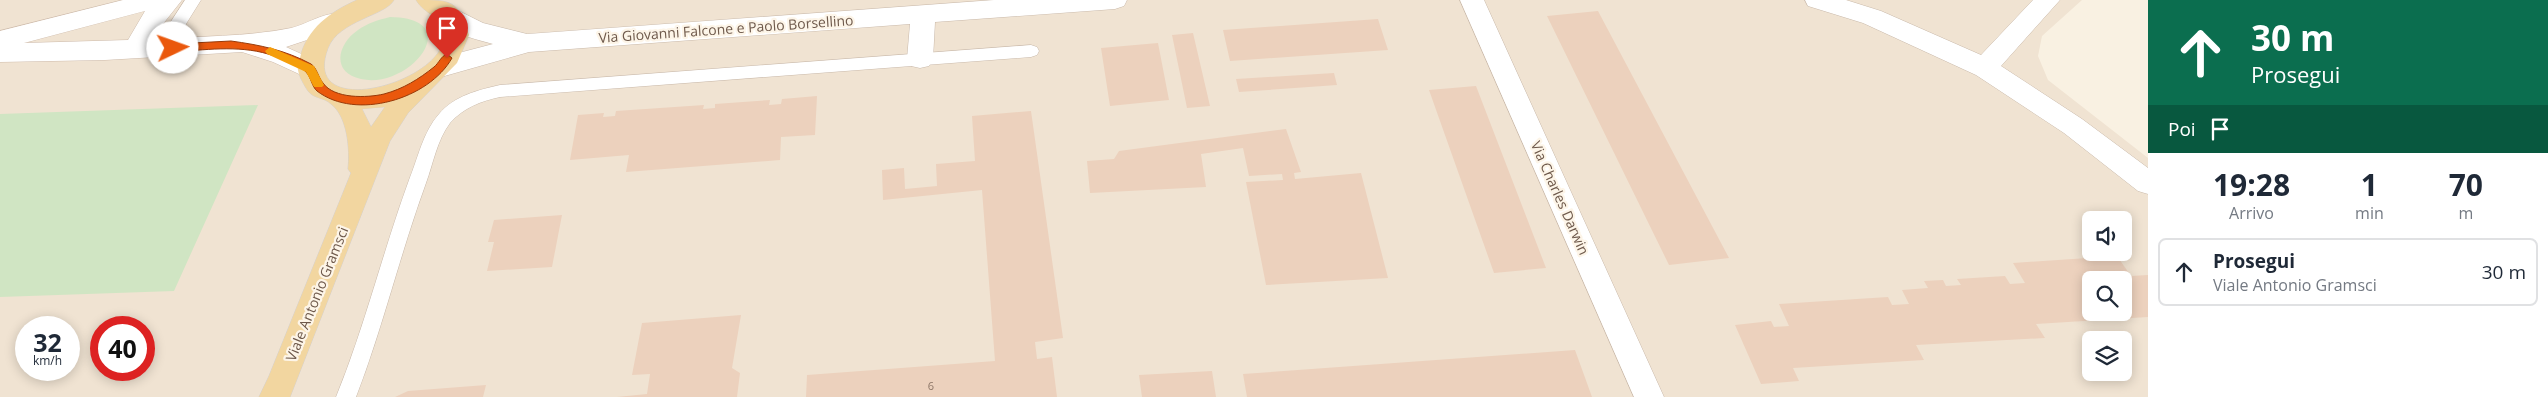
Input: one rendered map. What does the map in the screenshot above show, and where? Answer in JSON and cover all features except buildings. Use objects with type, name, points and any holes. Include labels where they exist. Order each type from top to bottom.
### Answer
[{"type":"main road","points":[[428,0],[442,6],[453,17]]},
{"type":"main road","points":[[370,2],[336,22],[316,44],[310,69],[320,88],[342,99],[362,101],[383,98],[404,91],[432,74]]},
{"type":"main road","name":"Viale Antonio Gramsci","points":[[274,397],[282,383],[378,138],[399,106],[432,74],[453,50],[457,32],[453,17]]},
{"type":"main road","name":"Viale Antonio Gramsci","points":[[342,99],[358,125],[364,150],[359,190]]},
{"type":"street","points":[[0,40],[102,15],[149,0]]},
{"type":"street","points":[[138,50],[139,41],[147,28],[170,0]]},
{"type":"street","name":"Via Giovanni Falcone e Paolo Borsellino","points":[[432,74],[529,43],[1115,0]]},
{"type":"street","name":"Via Charles Darwin","points":[[1472,0],[1648,397]]},
{"type":"street","points":[[1818,0],[1872,17],[1985,68],[2073,126],[2148,183]]},
{"type":"street","points":[[1985,68],[2010,38],[2048,0]]},
{"type":"street","points":[[920,59],[923,15]]},
{"type":"street","name":"Via Giovanni Falcone e Paolo Borsellino","points":[[453,17],[476,30],[529,43]]},
{"type":"street","points":[[0,53],[138,50],[231,45],[296,36],[336,22]]},
{"type":"street","points":[[231,45],[267,50],[290,58],[310,69]]},
{"type":"lane","points":[[173,48],[178,24],[193,0]]},
{"type":"lane","points":[[346,397],[363,357],[406,212],[438,128],[448,115],[462,104],[479,96],[500,91],[1031,51]]},
{"type":"shaded area","points":[[0,0],[2082,0],[2042,36],[2038,56],[2048,80],[2148,158],[2148,397],[0,397]]},
{"type":"green space","points":[[390,17],[413,20],[425,29],[428,40],[423,52],[412,64],[397,74],[379,80],[361,79],[351,76],[341,65],[340,58],[345,43],[362,28],[373,22]]},
{"type":"green space","points":[[258,105],[174,291],[0,297],[0,114]]},
{"type":"slow traffic","points":[[270,51],[290,58],[310,69],[318,85]]},
{"type":"route","points":[[173,48],[231,45],[267,50],[290,58],[310,69],[320,88],[342,99],[362,101],[383,98],[404,91],[424,81],[441,67],[447,58]]}]
